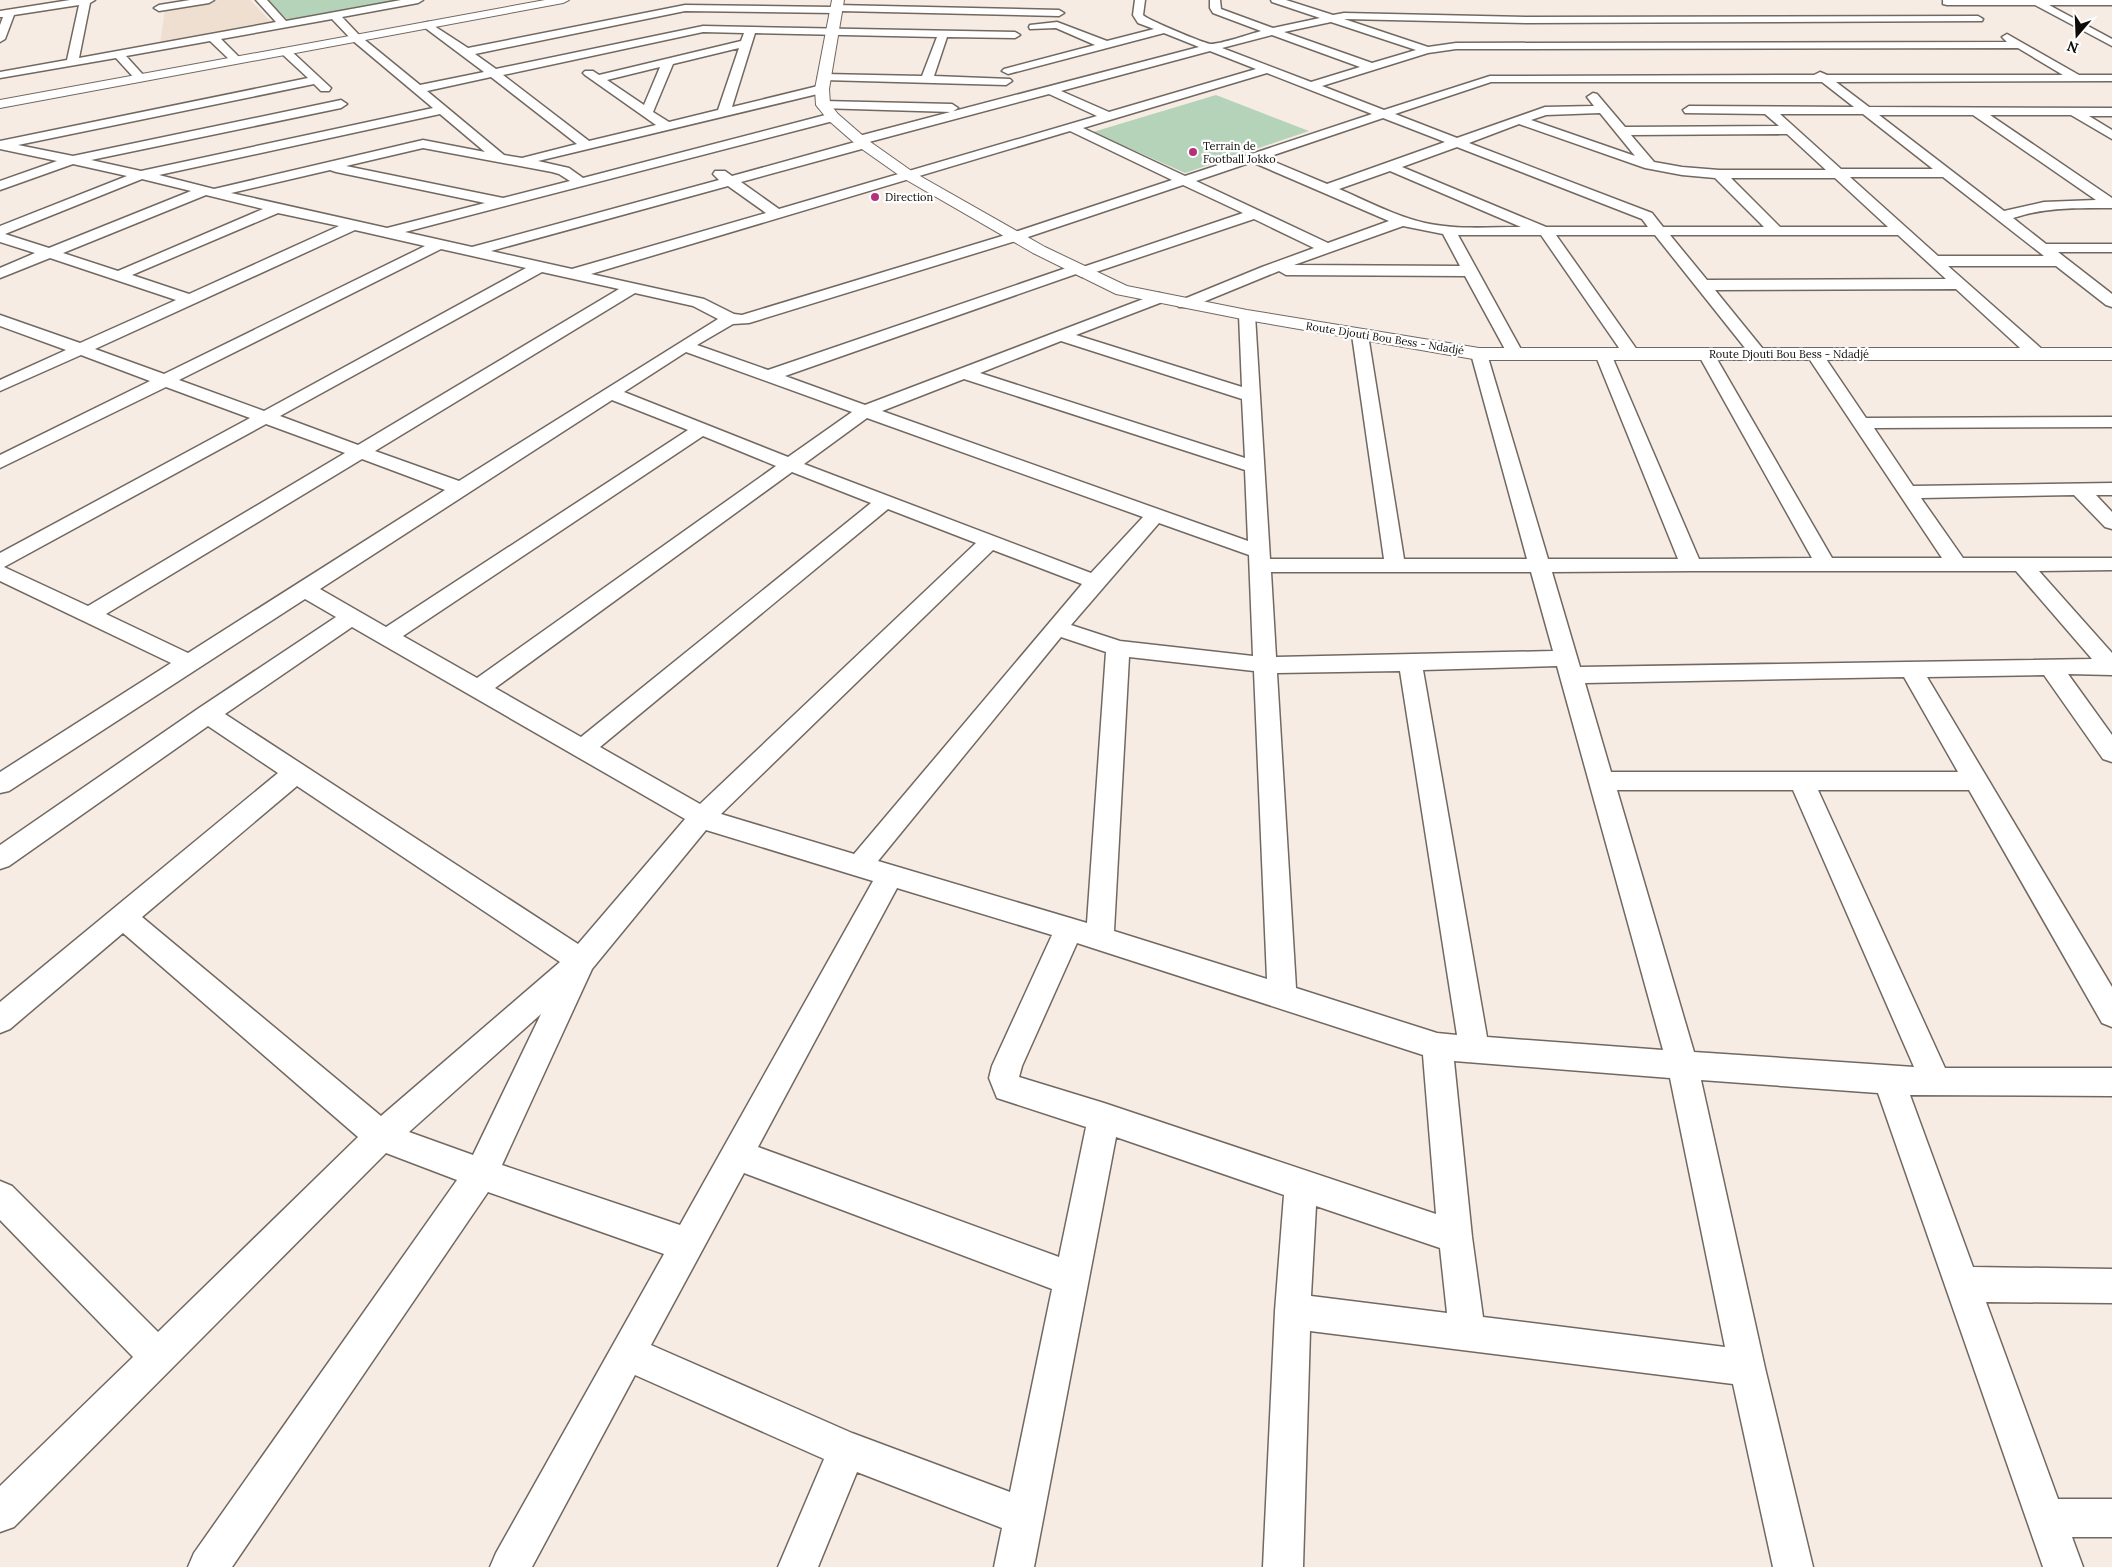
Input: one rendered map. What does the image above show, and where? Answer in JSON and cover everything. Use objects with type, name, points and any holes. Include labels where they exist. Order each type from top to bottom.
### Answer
[{"type":"main road","points":[[0,104],[563,0]]},
{"type":"main road","points":[[823,105],[823,83],[837,6]]},
{"type":"main road","name":"Route Djouti Bou Bess - Ndadjé","points":[[823,105],[833,117],[862,142],[908,175],[1080,271],[1122,290],[1185,304],[1479,354],[2112,354]]},
{"type":"street","points":[[0,39],[5,14],[87,0],[72,62]]},
{"type":"street","points":[[158,8],[209,0]]},
{"type":"street","points":[[261,0],[284,24]]},
{"type":"street","points":[[0,75],[119,54],[150,44],[213,37],[418,0]]},
{"type":"street","points":[[466,52],[697,0]]},
{"type":"street","points":[[1057,26],[1062,0]]},
{"type":"street","points":[[1140,0],[1139,18],[1647,216],[1759,354]]},
{"type":"street","points":[[1215,0],[1214,8],[1217,11],[1372,67]]},
{"type":"street","points":[[1276,0],[1427,50]]},
{"type":"street","points":[[2034,1],[2112,42]]},
{"type":"street","points":[[472,251],[984,108],[1343,12],[1527,20],[1981,22],[1944,2],[2112,2]]},
{"type":"street","points":[[676,4],[837,6],[1060,13]]},
{"type":"street","points":[[676,4],[703,29]]},
{"type":"street","points":[[1730,5],[1797,57]]},
{"type":"street","points":[[1516,7],[1650,165]]},
{"type":"street","points":[[1839,7],[1858,20]]},
{"type":"street","points":[[1646,10],[1657,20]]},
{"type":"street","points":[[1015,36],[1022,12]]},
{"type":"street","points":[[334,15],[356,38],[500,158]]},
{"type":"street","points":[[428,25],[494,73],[586,145]]},
{"type":"street","points":[[419,89],[703,29],[1015,36],[1057,26],[1106,45]]},
{"type":"street","points":[[520,161],[724,112],[823,83],[927,79],[1008,71],[1167,29]]},
{"type":"street","points":[[724,112],[750,31]]},
{"type":"street","points":[[2000,32],[2098,91]]},
{"type":"street","points":[[927,79],[943,34]]},
{"type":"street","points":[[213,37],[236,60]]},
{"type":"street","points":[[597,78],[746,43]]},
{"type":"street","points":[[1312,86],[1427,50],[1456,46],[2021,45]]},
{"type":"street","points":[[285,51],[317,80],[388,152]]},
{"type":"street","points":[[119,54],[140,78]]},
{"type":"street","points":[[566,58],[666,126]]},
{"type":"street","points":[[647,112],[668,62]]},
{"type":"street","points":[[1810,68],[2004,216],[2059,261],[2105,291],[2112,302]]},
{"type":"street","points":[[572,274],[1269,69]]},
{"type":"street","points":[[1002,104],[1008,71]]},
{"type":"street","points":[[1656,78],[1669,91]]},
{"type":"street","points":[[0,145],[141,175],[276,208],[698,302],[730,319],[743,320],[1017,236],[1490,79],[2112,78]]},
{"type":"street","points":[[0,145],[317,80]]},
{"type":"street","points":[[1052,91],[1107,116]]},
{"type":"street","points":[[0,186],[70,161],[341,104]]},
{"type":"street","points":[[823,105],[984,108]]},
{"type":"street","points":[[1709,130],[1686,107],[1869,112],[2112,112]]},
{"type":"street","points":[[1327,189],[1455,142],[1551,110],[1602,109]]},
{"type":"street","points":[[0,230],[141,175],[444,110]]},
{"type":"street","points":[[1768,110],[2036,354]]},
{"type":"street","points":[[1977,112],[2112,204]]},
{"type":"street","points":[[2073,112],[2112,135]]},
{"type":"street","points":[[387,232],[833,117]]},
{"type":"street","points":[[394,120],[423,144]]},
{"type":"street","points":[[1518,120],[1650,165],[1682,171],[1719,174],[1947,173]]},
{"type":"street","points":[[1071,127],[1329,249]]},
{"type":"street","points":[[1621,131],[1789,130]]},
{"type":"street","points":[[0,273],[208,192],[423,144],[559,169],[580,182]]},
{"type":"street","points":[[691,154],[777,214]]},
{"type":"street","points":[[1253,158],[1402,221],[1448,231],[1900,231]]},
{"type":"street","points":[[326,166],[505,202]]},
{"type":"street","points":[[1389,166],[1546,232],[1632,354]]},
{"type":"street","points":[[1719,174],[1776,231]]},
{"type":"street","points":[[1966,188],[2005,198],[2057,204],[2112,204]]},
{"type":"street","points":[[2004,216],[2032,208],[2057,204]]},
{"type":"street","points":[[118,276],[276,208]]},
{"type":"street","points":[[768,376],[1255,214]]},
{"type":"street","points":[[1185,304],[1267,270],[1402,221]]},
{"type":"street","points":[[0,386],[353,225]]},
{"type":"street","points":[[1448,231],[1516,353]]},
{"type":"street","points":[[0,237],[189,299]]},
{"type":"street","points":[[0,462],[440,244]]},
{"type":"street","points":[[2043,248],[2112,248]]},
{"type":"street","points":[[1934,261],[2059,261]]},
{"type":"street","points":[[0,562],[540,267]]},
{"type":"street","points":[[1267,270],[1470,271]]},
{"type":"street","points":[[1703,285],[1960,284]]},
{"type":"street","points":[[89,615],[632,288]]},
{"type":"street","points":[[478,690],[788,464],[865,411],[1159,298]]},
{"type":"street","points":[[1247,315],[1282,997]]},
{"type":"street","points":[[0,784],[684,346],[730,319]]},
{"type":"street","points":[[3,323],[80,349],[461,489]]},
{"type":"street","points":[[1360,335],[1395,566]]},
{"type":"street","points":[[1061,336],[1251,396]]},
{"type":"street","points":[[684,346],[1156,515],[1259,559],[1395,566],[2112,564]]},
{"type":"street","points":[[1479,354],[1683,1066],[1747,1368],[1793,1567]]},
{"type":"street","points":[[1603,354],[1691,565]]},
{"type":"street","points":[[1706,354],[1826,565]]},
{"type":"street","points":[[1814,354],[1957,564]]},
{"type":"street","points":[[964,373],[1255,467]]},
{"type":"street","points":[[612,393],[788,464],[1095,582]]},
{"type":"street","points":[[1860,423],[2112,422]]},
{"type":"street","points":[[387,636],[702,429]]},
{"type":"street","points":[[2079,489],[2112,523]]},
{"type":"street","points":[[1907,492],[2112,489]]},
{"type":"street","points":[[583,748],[886,501]]},
{"type":"street","points":[[860,865],[1095,582],[1156,515]]},
{"type":"street","points":[[0,1514],[381,1136],[581,962],[702,817],[989,542]]},
{"type":"street","points":[[2022,564],[2111,667]]},
{"type":"street","points":[[0,573],[188,662]]},
{"type":"street","points":[[305,590],[702,817],[724,826],[1069,928],[1437,1046],[1889,1080],[1936,1082],[2112,1082]]},
{"type":"street","points":[[0,859],[207,714],[351,617]]},
{"type":"street","points":[[1057,628],[1118,648],[1265,665],[1410,663],[1569,667],[1911,670],[2111,667]]},
{"type":"street","points":[[1100,938],[1118,648]]},
{"type":"street","points":[[1410,663],[1474,1050]]},
{"type":"street","points":[[2050,667],[2112,753]]},
{"type":"street","points":[[1911,670],[2112,1014]]},
{"type":"street","points":[[207,714],[581,962]]},
{"type":"street","points":[[0,1020],[295,773]]},
{"type":"street","points":[[1601,781],[1976,781]]},
{"type":"street","points":[[1801,781],[1936,1082]]},
{"type":"street","points":[[510,1567],[890,876]]},
{"type":"street","points":[[123,917],[381,1136],[481,1174],[688,1245]]},
{"type":"street","points":[[1069,928],[1007,1066],[1004,1078],[1008,1088],[1104,1118],[1455,1236]]},
{"type":"street","points":[[208,1567],[481,1174],[581,962]]},
{"type":"street","points":[[1437,1046],[1455,1236],[1467,1332]]},
{"type":"street","points":[[1889,1080],[2063,1567]]},
{"type":"street","points":[[1014,1567],[1104,1118]]},
{"type":"street","points":[[737,1155],[1072,1279]]},
{"type":"street","points":[[1283,1567],[1293,1311],[1302,1186]]},
{"type":"street","points":[[0,1197],[158,1357]]},
{"type":"street","points":[[1963,1284],[2112,1286]]},
{"type":"street","points":[[1293,1311],[1747,1368]]},
{"type":"street","points":[[628,1353],[847,1450],[1024,1517]]},
{"type":"street","points":[[798,1567],[847,1450]]},
{"type":"street","points":[[2046,1518],[2112,1518]]},
{"type":"shaded area","points":[[219,0],[250,0],[274,25],[160,45],[165,9]]},
{"type":"green space","points":[[267,0],[406,0],[289,21]]},
{"type":"green space","name":"Terrain de Football Jokko","points":[[1216,95],[1309,131],[1185,173],[1093,132]]},
{"type":"place","name":"Terrain de Football Jokko","points":[[1193,152]]},
{"type":"place","name":"Direction","points":[[875,197]]}]
